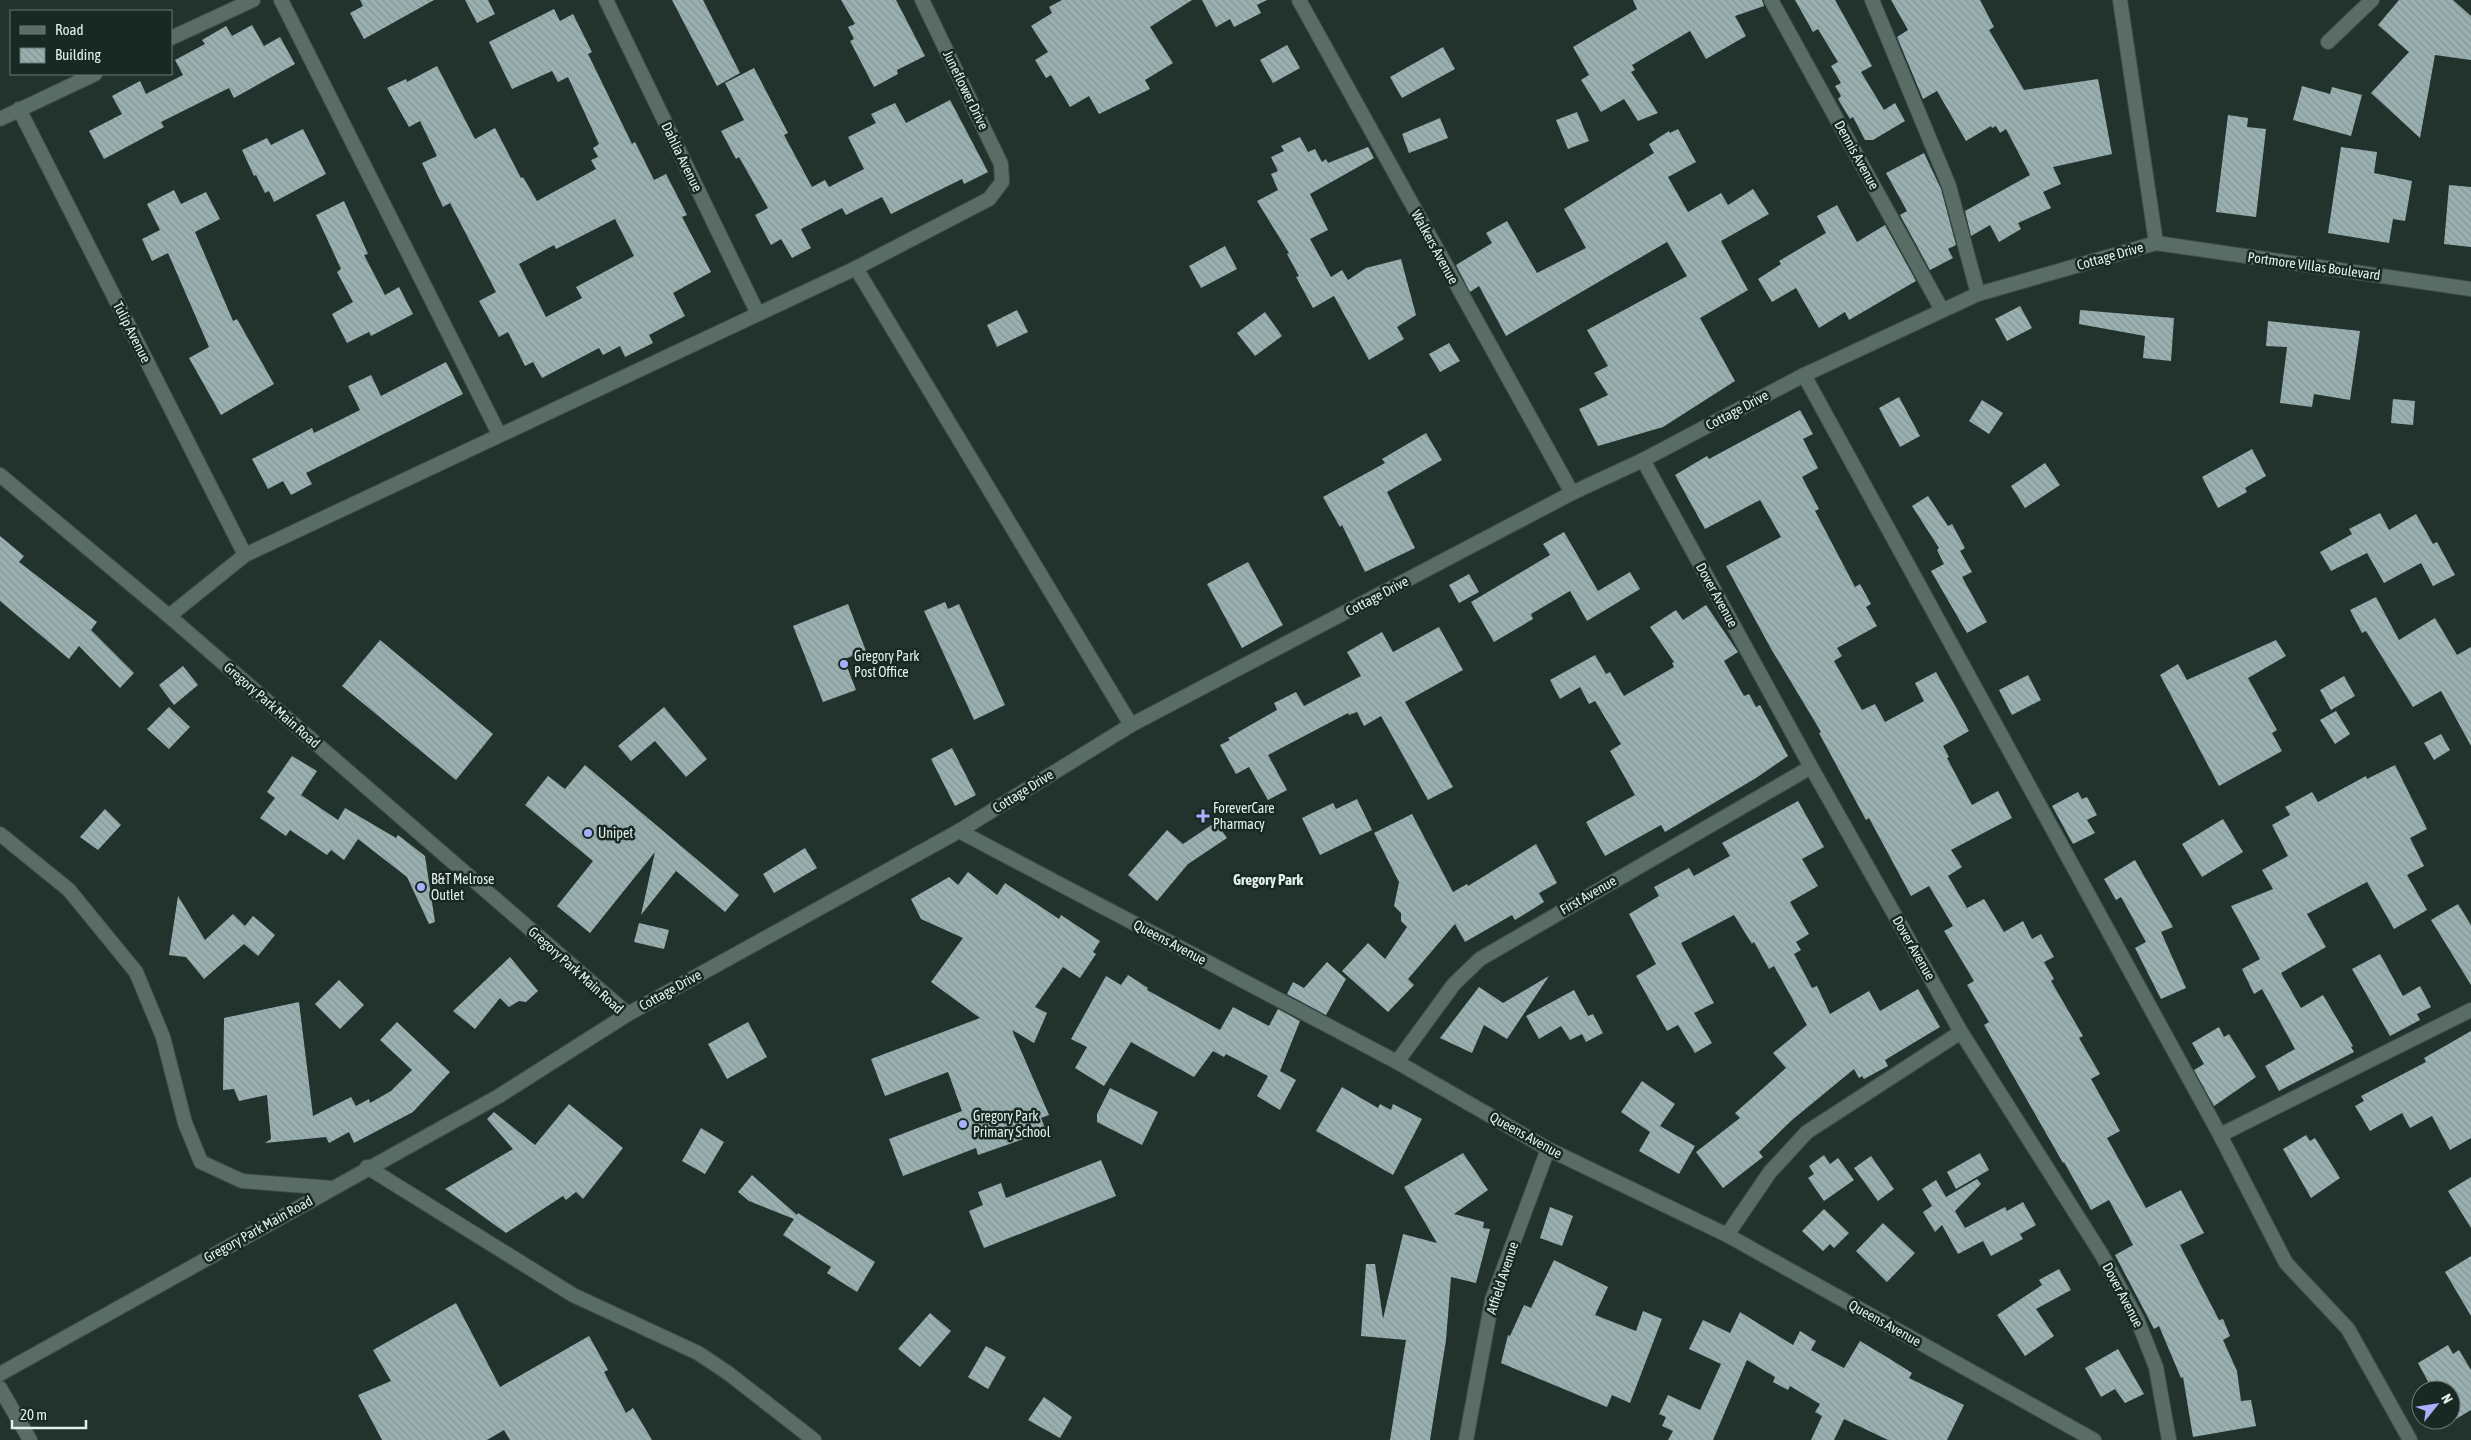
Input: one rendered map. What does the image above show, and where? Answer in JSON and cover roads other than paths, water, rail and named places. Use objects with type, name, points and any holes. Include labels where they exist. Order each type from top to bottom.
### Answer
[{"type":"street","points":[[172,38],[253,0]]},
{"type":"street","points":[[281,0],[499,434]]},
{"type":"street","name":"Dahlia Avenue","points":[[606,0],[758,314]]},
{"type":"street","name":"Juneflower Drive","points":[[856,268],[989,199],[1002,182],[1001,164],[922,0]]},
{"type":"street","name":"Walkers Avenue","points":[[1299,0],[1572,493]]},
{"type":"street","name":"Dennis Avenue","points":[[1771,0],[1942,310]]},
{"type":"street","points":[[1872,0],[1949,186],[1978,294]]},
{"type":"street","points":[[2120,0],[2156,243]]},
{"type":"street","points":[[2328,42],[2372,0]]},
{"type":"street","points":[[0,119],[93,75]]},
{"type":"street","name":"Tulip Avenue","points":[[19,109],[246,555]]},
{"type":"street","name":"Cottage Drive","points":[[628,1014],[958,831],[1131,725],[1572,493],[1643,460],[1804,375],[1978,294],[2156,243]]},
{"type":"street","name":"Portmore Villas Boulevard","points":[[2156,243],[2471,289]]},
{"type":"street","points":[[169,616],[246,555],[499,434],[856,268],[1131,725]]},
{"type":"street","points":[[1804,375],[2220,1135],[2286,1263],[2348,1329],[2410,1440]]},
{"type":"street","name":"Dover Avenue","points":[[1643,460],[1811,768],[1961,1032],[2102,1255],[2137,1319],[2156,1366],[2170,1440]]},
{"type":"street","name":"Gregory Park Main Road","points":[[0,475],[169,616],[628,1014],[499,1096],[0,1374]]},
{"type":"street","name":"First Avenue","points":[[1397,1062],[1454,984],[1480,959],[1811,768]]},
{"type":"street","name":"Queens Avenue","points":[[958,831],[1397,1062],[1548,1149],[1727,1235],[2094,1440]]},
{"type":"street","points":[[0,834],[69,890],[136,972],[163,1037],[185,1123],[201,1162],[242,1182],[332,1188]]},
{"type":"street","points":[[2220,1135],[2471,1010]]},
{"type":"street","points":[[1727,1235],[1770,1172],[1807,1132],[1961,1032]]},
{"type":"street","name":"Atfield Avenue","points":[[1466,1440],[1492,1300],[1548,1149]]},
{"type":"street","points":[[367,1168],[573,1295],[698,1353],[814,1440]]},
{"type":"street","points":[[0,1388],[30,1440]]},
{"type":"place","name":"Gregory Park Post Office","points":[[844,664]]},
{"type":"place","name":"ForeverCare Pharmacy","points":[[1203,816]]},
{"type":"place","name":"Unipet","points":[[588,833]]},
{"type":"place","name":"B&T Melrose Outlet","points":[[421,887]]},
{"type":"place","name":"Gregory Park Primary School","points":[[963,1124]]},
{"type":"district","name":"Gregory Park","points":[[1268,880]]}]
